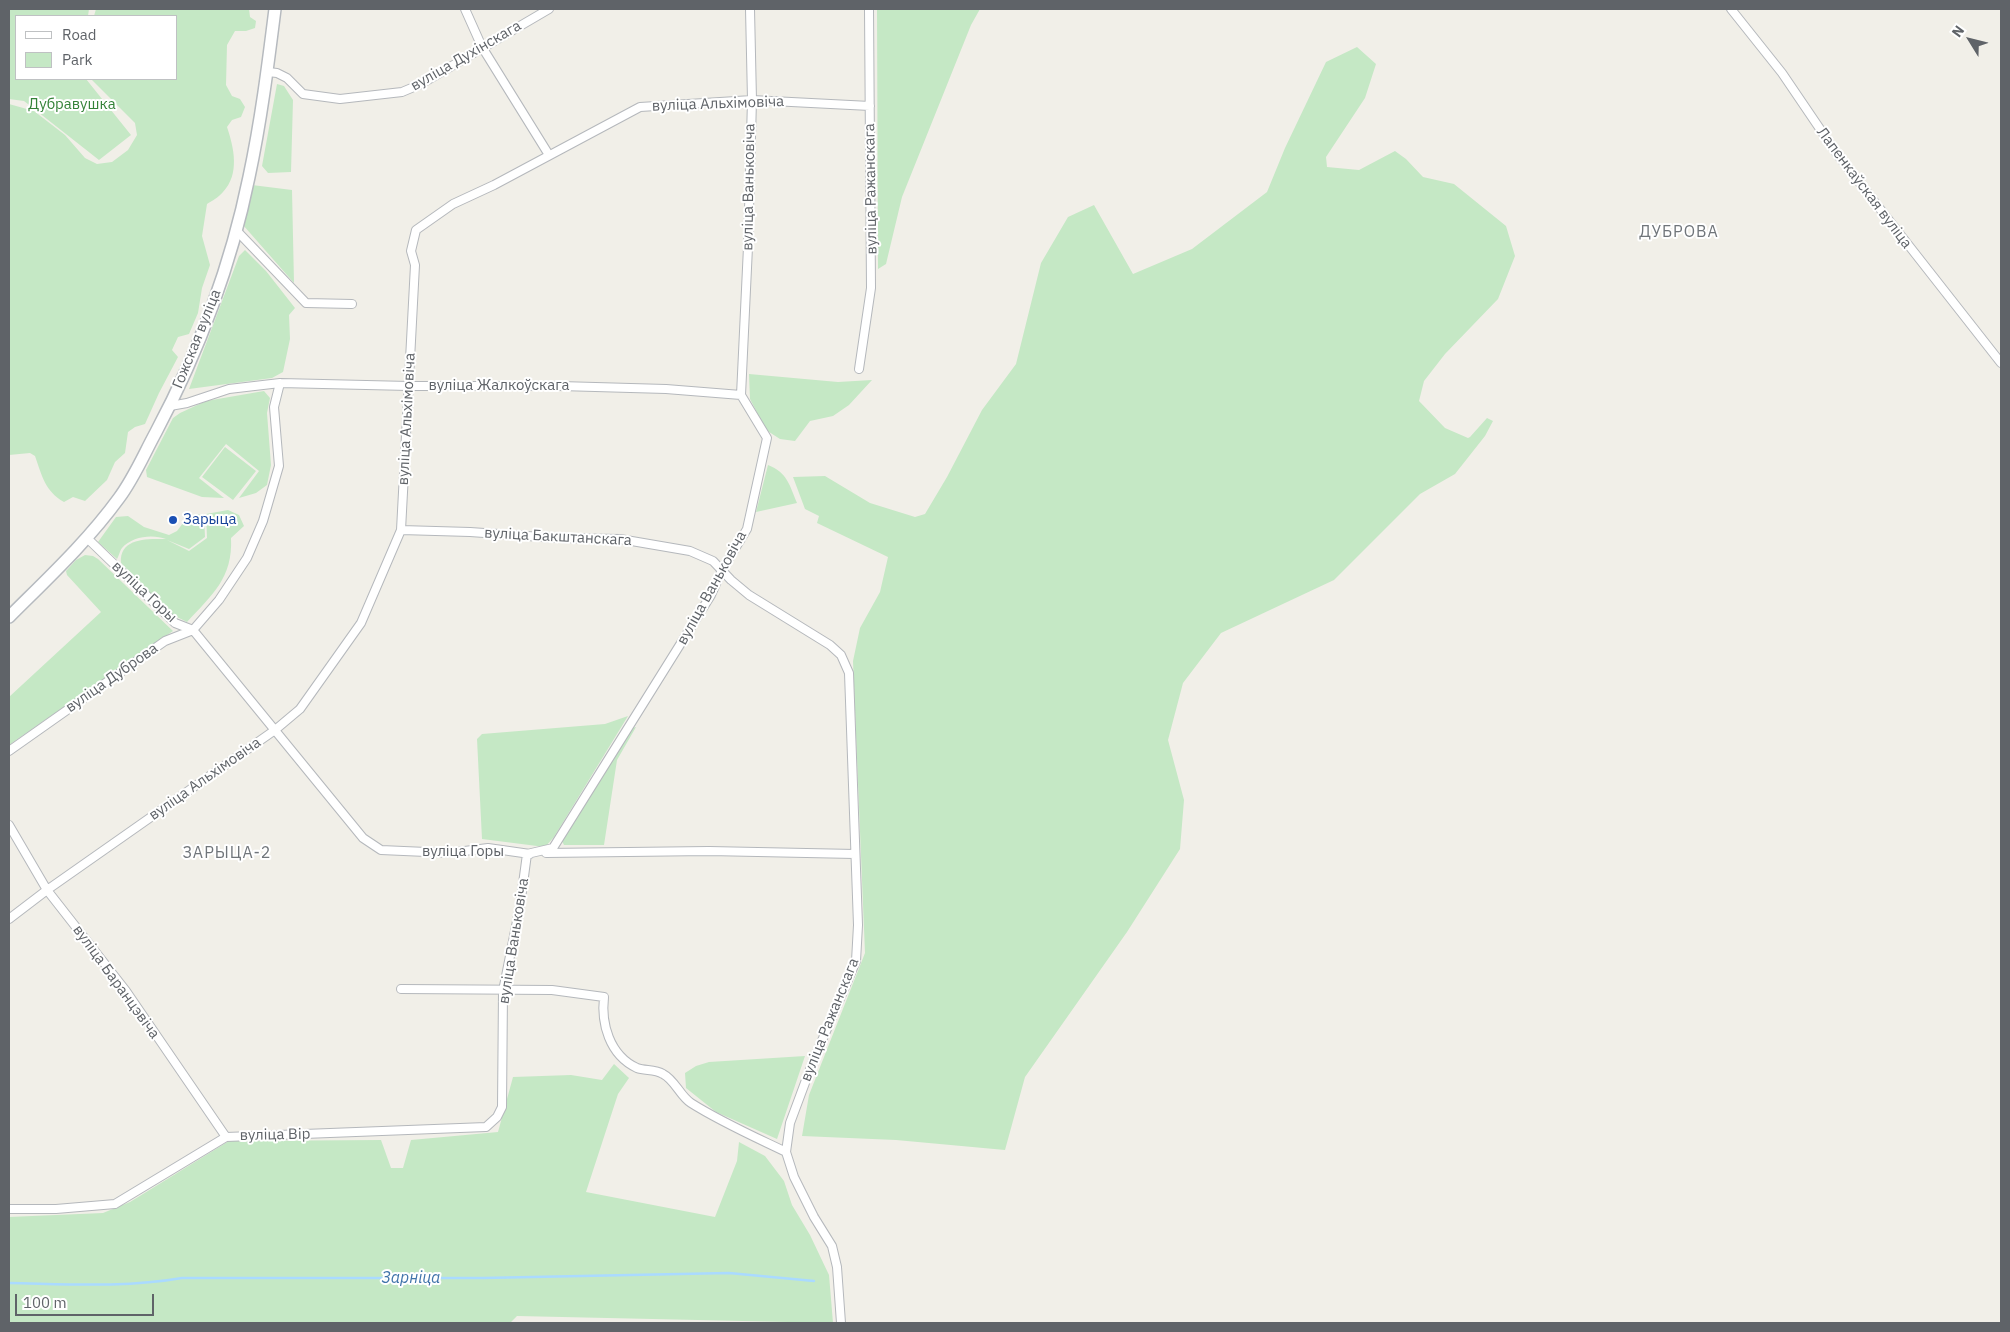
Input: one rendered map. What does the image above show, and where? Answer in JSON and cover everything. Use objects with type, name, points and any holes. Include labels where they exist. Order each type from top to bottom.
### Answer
[{"type":"street","name":"Гожская вуліца","points":[[9,617],[88,538],[121,496],[170,406],[224,274],[236,230],[249,178],[268,72],[275,9]]},
{"type":"street","points":[[465,9],[482,47],[548,155]]},
{"type":"street","name":"вуліца Духінскага","points":[[268,72],[277,73],[288,78],[303,94],[340,99],[402,92],[421,84],[549,9]]},
{"type":"street","name":"вуліца Ваньковіча","points":[[497,1117],[502,1107],[503,991],[520,906],[527,854],[553,848],[711,595],[722,570],[746,529],[767,438],[741,395],[752,100],[750,9]]},
{"type":"street","name":"вуліца Ражанскага","points":[[859,368],[871,288],[870,9]]},
{"type":"street","name":"Лапенкаўская вуліца","points":[[1732,9],[1782,73],[1837,154],[2001,363]]},
{"type":"street","name":"вуліца Альхімовіча","points":[[9,919],[275,730],[300,709],[361,624],[401,530],[415,265],[411,251],[416,230],[453,204],[494,185],[640,107],[752,100],[870,106]]},
{"type":"street","points":[[236,230],[306,303],[352,304]]},
{"type":"street","name":"вуліца Жалкоўскага","points":[[170,406],[187,403],[230,389],[280,383],[409,386],[560,386],[666,389],[741,395]]},
{"type":"street","name":"вуліца Дуброва","points":[[9,751],[165,641],[193,630],[219,600],[242,565],[263,521],[279,466],[274,407],[280,383]]},
{"type":"street","name":"вуліца Бакштанскага","points":[[401,530],[470,532],[556,538],[620,539],[690,551],[713,561],[749,595],[830,644],[841,655],[849,673]]},
{"type":"street","name":"вуліца Горы","points":[[88,538],[175,623],[193,630],[363,838],[381,850],[449,853],[488,848],[527,854],[699,851],[855,854]]},
{"type":"street","name":"вуліца Ражанскага","points":[[841,1323],[837,1267],[832,1246],[814,1218],[798,1185],[786,1152],[790,1123],[812,1064],[856,961],[858,925],[849,673]]},
{"type":"street","name":"вуліца Баранцэвіча","points":[[9,825],[48,890],[126,991],[226,1137]]},
{"type":"street","points":[[401,989],[552,990],[604,997],[602,1014],[609,1041],[623,1058],[637,1068],[662,1073],[676,1085],[689,1102],[786,1152]]},
{"type":"street","name":"вуліца Вір","points":[[9,1209],[56,1209],[115,1204],[226,1137],[486,1127],[497,1117]]},
{"type":"green space","name":"Дубравушка","points":[[9,9],[89,9],[88,15],[15,15],[15,80],[87,80],[131,135],[99,160],[24,101],[9,99]]},
{"type":"green space","points":[[96,9],[249,9],[250,17],[256,21],[255,28],[246,31],[235,31],[227,45],[226,85],[232,96],[240,99],[245,107],[241,117],[232,120],[227,127],[232,143],[234,161],[232,177],[221,194],[207,204],[202,236],[210,265],[202,288],[198,313],[189,334],[178,337],[172,350],[178,357],[145,424],[135,427],[128,432],[125,453],[115,462],[107,480],[85,501],[73,497],[64,502],[48,488],[35,456],[30,453],[9,455],[9,104],[34,111],[65,135],[85,158],[97,164],[112,162],[128,150],[137,135],[135,123],[92,80],[178,80],[178,15],[94,15]]},
{"type":"green space","points":[[877,9],[980,9],[971,25],[902,197],[886,264],[878,269]]},
{"type":"green space","points":[[1357,47],[1376,64],[1365,98],[1326,157],[1327,167],[1359,170],[1395,151],[1406,159],[1423,177],[1454,184],[1506,226],[1515,256],[1498,299],[1445,354],[1424,381],[1419,401],[1445,428],[1468,438],[1487,418],[1493,421],[1485,436],[1455,474],[1420,494],[1334,580],[1221,633],[1183,683],[1168,740],[1184,800],[1180,849],[1127,932],[1025,1077],[1005,1150],[896,1140],[802,1136],[809,1095],[865,953],[853,661],[860,628],[880,592],[888,557],[817,523],[819,516],[805,509],[793,477],[825,476],[870,503],[915,517],[925,514],[947,477],[982,410],[1016,364],[1041,263],[1068,217],[1094,205],[1133,274],[1192,249],[1267,192],[1285,148],[1326,62]]},
{"type":"green space","points":[[277,84],[284,86],[293,100],[291,172],[268,173],[262,166]]},
{"type":"green space","points":[[252,185],[292,190],[294,283],[243,225]]},
{"type":"green space","points":[[245,250],[266,271],[295,308],[289,315],[290,339],[283,372],[272,378],[189,389],[239,256]]},
{"type":"green space","points":[[749,374],[838,382],[872,380],[849,405],[833,416],[810,421],[795,441],[780,439],[766,430],[750,399]]},
{"type":"green space","points":[[264,391],[270,398],[267,413],[271,465],[267,485],[256,493],[239,498],[259,471],[226,444],[199,478],[224,498],[202,497],[147,477],[146,470],[173,418],[206,401]]},
{"type":"green space","points":[[225,447],[256,471],[233,500],[202,477]]},
{"type":"green space","points":[[768,465],[784,476],[790,485],[797,503],[756,512]]},
{"type":"green space","points":[[228,510],[239,515],[244,526],[231,538],[231,552],[225,575],[205,603],[187,622],[169,613],[121,563],[125,548],[130,544],[136,541],[166,539],[149,536],[131,541],[122,548],[117,559],[98,542],[116,517],[128,516],[144,527],[169,535],[177,531],[189,515],[204,514],[205,537],[189,549],[167,540],[189,551],[207,538],[206,514]]},
{"type":"green space","points":[[85,555],[98,559],[173,631],[9,745],[9,697],[101,612],[67,575],[66,571],[76,560]]},
{"type":"green space","points":[[628,716],[554,837],[545,847],[482,839],[477,739],[482,734],[605,724]]},
{"type":"green space","points":[[636,727],[617,760],[604,845],[564,845],[562,841],[632,728]]},
{"type":"green space","points":[[805,1056],[777,1139],[716,1112],[686,1088],[685,1073],[696,1066],[709,1062]]},
{"type":"green space","points":[[614,1064],[629,1078],[618,1094],[586,1192],[715,1217],[737,1161],[739,1142],[765,1156],[784,1181],[792,1205],[810,1235],[829,1275],[833,1323],[517,1316],[510,1323],[9,1323],[9,1217],[103,1213],[130,1202],[229,1141],[381,1140],[391,1168],[403,1168],[411,1140],[498,1132],[513,1077],[571,1075],[602,1080]]},
{"type":"waterway","name":"Зарніца","points":[[9,1283],[95,1285],[139,1283],[182,1278],[483,1278],[729,1273],[814,1281]]},
{"type":"place","name":"Зарыца","points":[[173,520]]},
{"type":"district","name":"ДУБРОВА","points":[[1679,232]]},
{"type":"district","name":"ЗАРЫЦА-2","points":[[227,853]]}]
